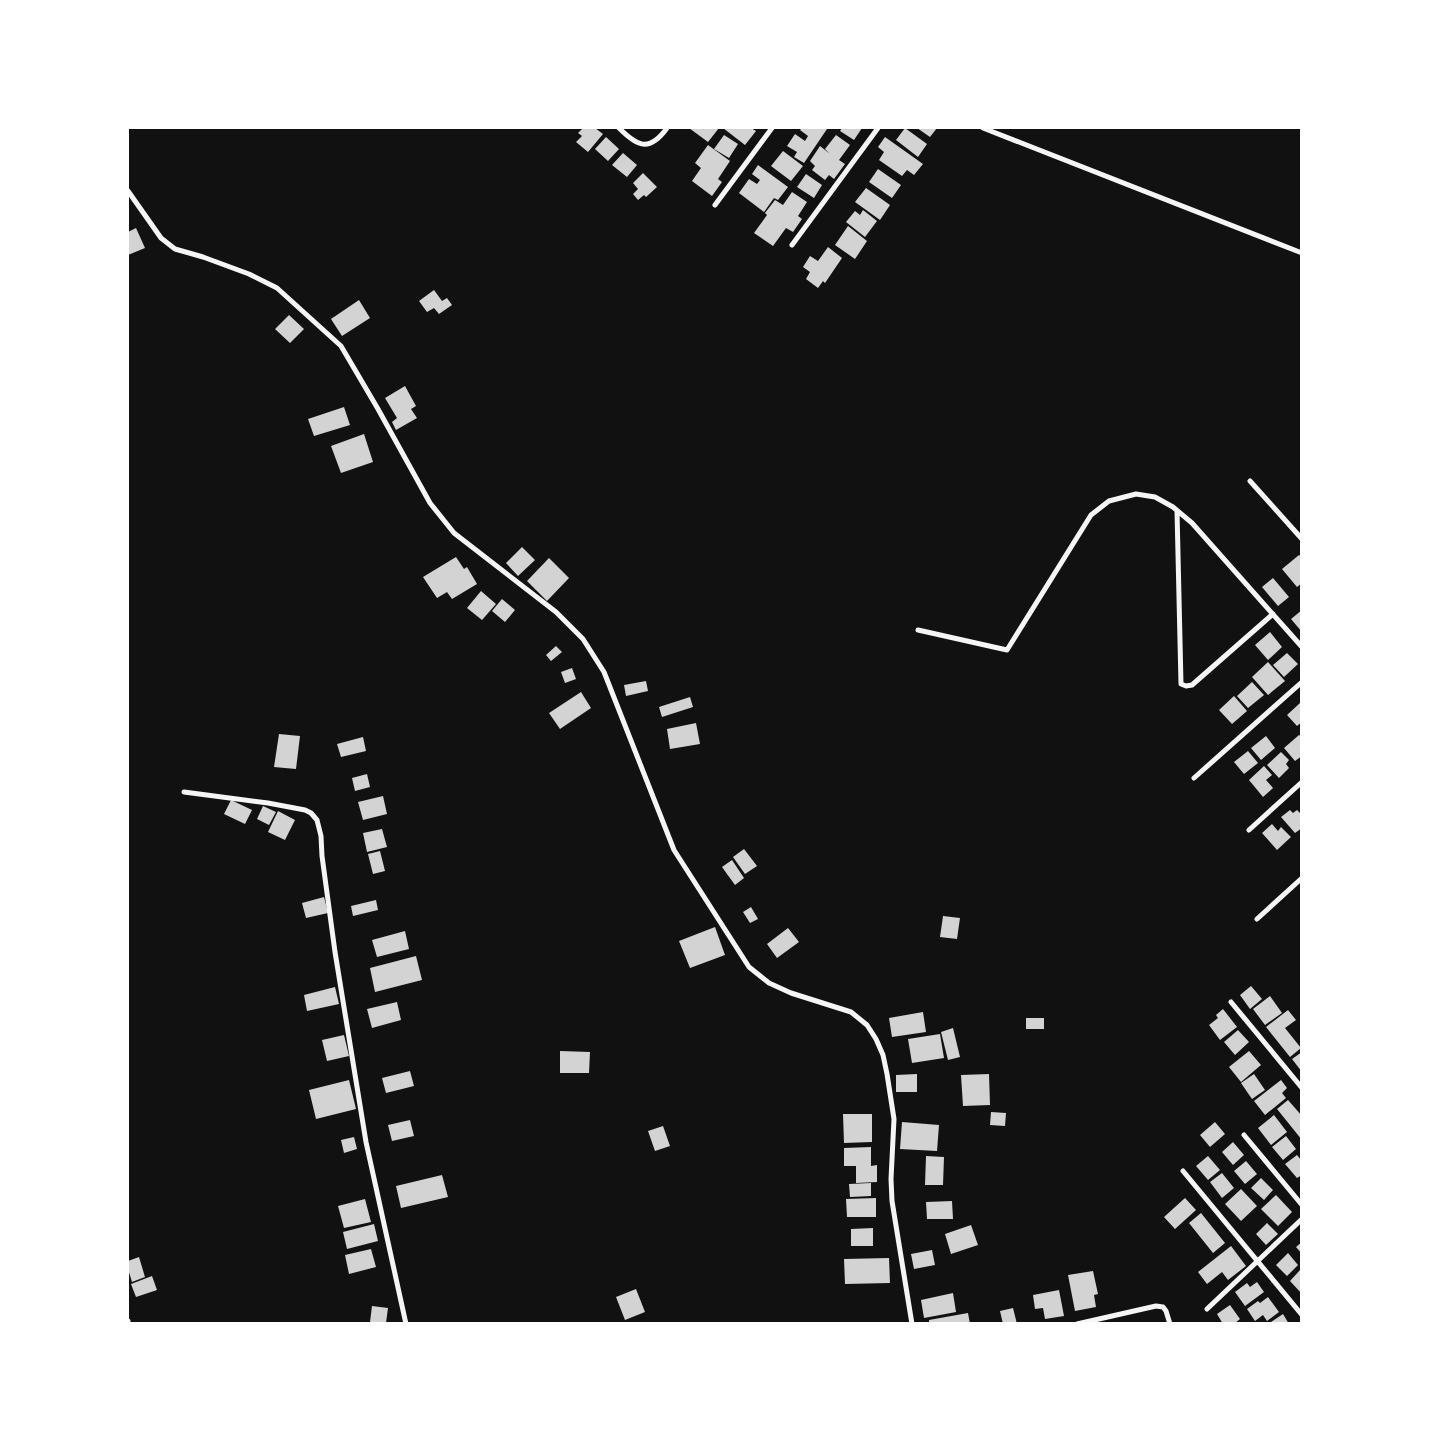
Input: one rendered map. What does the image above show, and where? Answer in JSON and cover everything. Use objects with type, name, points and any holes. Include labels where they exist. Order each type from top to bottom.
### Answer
[{"type":"street","points":[[619,128],[632,141],[647,144],[653,142],[667,128]]},
{"type":"street","points":[[715,205],[772,128]]},
{"type":"street","points":[[792,245],[878,128]]},
{"type":"street","points":[[983,128],[1302,253]]},
{"type":"street","points":[[128,191],[161,238],[175,249],[249,274],[277,288],[341,346],[430,503],[454,533],[556,612],[583,639],[604,672],[674,850],[749,967],[770,983],[790,993],[851,1012],[867,1025],[880,1047],[887,1074],[894,1118],[891,1179],[892,1201],[912,1324]]},
{"type":"street","points":[[1250,481],[1302,538]]},
{"type":"street","points":[[918,630],[1007,650],[1091,515],[1109,501],[1136,494],[1155,497],[1177,510],[1192,524],[1302,647]]},
{"type":"street","points":[[1177,510],[1181,684],[1192,686],[1273,614]]},
{"type":"street","points":[[1194,778],[1302,682]]},
{"type":"street","points":[[1249,830],[1302,782]]},
{"type":"street","points":[[184,792],[268,802],[304,810],[311,813],[317,820],[321,836],[335,952],[363,1123],[406,1324]]},
{"type":"street","points":[[1257,919],[1302,878]]},
{"type":"street","points":[[1231,1002],[1302,1088]]},
{"type":"street","points":[[1244,1135],[1302,1205]]},
{"type":"street","points":[[1183,1171],[1302,1315]]},
{"type":"street","points":[[1207,1309],[1302,1219]]},
{"type":"street","points":[[1077,1324],[1156,1306],[1163,1307],[1170,1324]]},
{"type":"building","points":[[583,128],[595,128],[603,134],[588,152],[576,142],[582,136],[578,133]]},
{"type":"building","points":[[689,128],[719,128],[708,142]]},
{"type":"building","points":[[723,128],[751,128],[756,131],[745,145]]},
{"type":"building","points":[[802,128],[827,129],[804,163],[794,157],[797,152],[787,146],[795,134],[805,141],[808,136],[800,130]]},
{"type":"building","points":[[842,128],[862,128],[854,140],[840,131]]},
{"type":"building","points":[[905,128],[927,144],[918,157],[896,140]]},
{"type":"building","points":[[917,128],[937,128],[930,137]]},
{"type":"building","points":[[724,135],[738,144],[729,158],[714,149]]},
{"type":"building","points":[[836,135],[850,145],[839,160],[845,164],[834,179],[829,175],[825,180],[812,170],[815,166],[810,161],[820,146],[830,154],[825,149]]},
{"type":"building","points":[[606,137],[619,149],[608,161],[595,149]]},
{"type":"building","points":[[885,137],[923,164],[914,175],[907,170],[902,176],[879,160],[884,152],[878,147]]},
{"type":"building","points":[[708,145],[730,161],[718,179],[722,182],[712,196],[692,181],[701,168],[695,163]]},
{"type":"building","points":[[783,151],[803,166],[791,181],[771,166]]},
{"type":"building","points":[[623,153],[637,165],[627,177],[612,165]]},
{"type":"building","points":[[758,165],[788,187],[778,200],[774,198],[764,212],[739,193],[749,179],[757,184],[760,180],[752,174]]},
{"type":"building","points":[[878,169],[901,185],[892,198],[869,182]]},
{"type":"building","points":[[643,173],[657,187],[646,197],[644,195],[638,200],[633,194],[638,189],[633,183]]},
{"type":"building","points":[[806,174],[822,185],[814,198],[797,187]]},
{"type":"building","points":[[866,188],[890,205],[880,220],[855,202]]},
{"type":"building","points":[[792,192],[807,202],[798,216],[802,219],[793,232],[786,228],[773,246],[754,233],[775,200],[783,205]]},
{"type":"building","points":[[863,210],[877,221],[865,237],[846,222],[855,211],[860,215]]},
{"type":"building","points":[[848,226],[867,241],[855,259],[835,245]]},
{"type":"building","points":[[136,228],[145,248],[128,255],[128,232]]},
{"type":"building","points":[[828,247],[842,258],[825,283],[823,281],[818,288],[806,279],[810,272],[803,267],[810,256],[818,261]]},
{"type":"building","points":[[434,290],[442,301],[447,298],[452,305],[439,314],[434,308],[427,312],[419,301]]},
{"type":"building","points":[[359,300],[370,318],[342,336],[331,319]]},
{"type":"building","points":[[289,315],[304,329],[290,343],[275,329]]},
{"type":"building","points":[[405,386],[416,406],[411,409],[417,418],[396,430],[392,422],[397,418],[385,398]]},
{"type":"building","points":[[344,407],[350,425],[314,436],[308,419]]},
{"type":"building","points":[[364,434],[373,462],[341,473],[331,446]]},
{"type":"building","points":[[522,547],[535,560],[518,576],[506,563]]},
{"type":"building","points":[[1299,555],[1302,557],[1302,583],[1297,587],[1282,569]]},
{"type":"building","points":[[456,557],[464,569],[467,567],[477,584],[452,599],[447,592],[437,598],[423,577]]},
{"type":"building","points":[[549,558],[569,578],[547,601],[527,581]]},
{"type":"building","points":[[1273,578],[1289,597],[1278,606],[1262,587]]},
{"type":"building","points":[[481,591],[496,604],[482,620],[467,608]]},
{"type":"building","points":[[502,599],[515,610],[505,622],[492,611]]},
{"type":"building","points":[[1302,610],[1302,632],[1291,619]]},
{"type":"building","points":[[1270,632],[1282,647],[1268,660],[1255,645]]},
{"type":"building","points":[[556,646],[562,652],[551,661],[546,655]]},
{"type":"building","points":[[1287,653],[1298,664],[1284,677],[1273,665]]},
{"type":"building","points":[[1268,662],[1285,681],[1268,695],[1252,677]]},
{"type":"building","points":[[572,668],[576,679],[565,683],[561,672]]},
{"type":"building","points":[[646,681],[648,691],[626,696],[624,685]]},
{"type":"building","points":[[1252,682],[1264,695],[1248,708],[1237,696]]},
{"type":"building","points":[[581,692],[591,708],[560,729],[549,713]]},
{"type":"building","points":[[1234,696],[1247,711],[1232,724],[1219,710]]},
{"type":"building","points":[[690,697],[693,707],[662,717],[659,707]]},
{"type":"building","points":[[1300,703],[1302,704],[1302,722],[1297,726],[1287,715]]},
{"type":"building","points":[[696,723],[700,744],[670,749],[667,729]]},
{"type":"building","points":[[279,734],[300,736],[296,769],[274,767]]},
{"type":"building","points":[[1299,735],[1302,737],[1302,756],[1295,761],[1284,748]]},
{"type":"building","points":[[1266,736],[1275,748],[1261,760],[1251,748]]},
{"type":"building","points":[[363,737],[366,751],[341,757],[337,744]]},
{"type":"building","points":[[1248,751],[1258,763],[1244,774],[1234,762]]},
{"type":"building","points":[[1281,752],[1289,760],[1286,764],[1289,768],[1279,778],[1267,765]]},
{"type":"building","points":[[1264,766],[1272,775],[1266,780],[1273,788],[1263,797],[1249,780]]},
{"type":"building","points":[[367,774],[370,787],[355,791],[352,778]]},
{"type":"building","points":[[383,796],[387,814],[363,820],[358,802]]},
{"type":"building","points":[[231,800],[252,810],[245,824],[224,814]]},
{"type":"building","points":[[263,806],[276,812],[269,825],[257,819]]},
{"type":"building","points":[[1290,810],[1293,813],[1297,810],[1302,815],[1302,828],[1295,833],[1281,817]]},
{"type":"building","points":[[278,811],[295,820],[285,840],[268,832]]},
{"type":"building","points":[[1272,824],[1278,831],[1281,827],[1291,837],[1277,850],[1262,833]]},
{"type":"building","points":[[382,829],[387,847],[367,852],[363,833]]},
{"type":"building","points":[[744,849],[757,866],[745,874],[733,857]]},
{"type":"building","points":[[380,851],[385,871],[373,874],[368,854]]},
{"type":"building","points":[[732,860],[744,878],[735,885],[722,867]]},
{"type":"building","points":[[324,897],[328,913],[306,918],[302,903]]},
{"type":"building","points":[[376,900],[378,910],[353,916],[351,906]]},
{"type":"building","points":[[751,907],[758,919],[750,923],[743,912]]},
{"type":"building","points":[[943,916],[960,918],[957,939],[940,937]]},
{"type":"building","points":[[715,927],[725,955],[690,968],[679,941]]},
{"type":"building","points":[[788,928],[799,942],[777,958],[767,944]]},
{"type":"building","points":[[405,931],[409,949],[377,957],[372,940]]},
{"type":"building","points":[[416,956],[422,980],[375,992],[370,968]]},
{"type":"building","points":[[1251,986],[1262,999],[1250,1009],[1240,995]]},
{"type":"building","points":[[335,987],[339,1004],[307,1011],[304,995]]},
{"type":"building","points":[[1270,996],[1282,1013],[1265,1025],[1253,1009]]},
{"type":"building","points":[[397,1002],[401,1020],[372,1028],[367,1009]]},
{"type":"building","points":[[1223,1009],[1237,1027],[1220,1040],[1209,1025],[1218,1018],[1216,1015]]},
{"type":"building","points":[[1288,1010],[1296,1020],[1285,1028],[1301,1048],[1290,1057],[1266,1027]]},
{"type":"building","points":[[923,1012],[926,1032],[892,1037],[889,1018]]},
{"type":"building","points":[[1026,1018],[1044,1018],[1044,1029],[1026,1029]]},
{"type":"building","points":[[953,1028],[960,1057],[948,1060],[941,1032]]},
{"type":"building","points":[[1238,1030],[1249,1042],[1235,1055],[1224,1042]]},
{"type":"building","points":[[940,1034],[944,1058],[912,1063],[908,1039]]},
{"type":"building","points":[[344,1035],[349,1056],[327,1061],[322,1040]]},
{"type":"building","points":[[560,1051],[590,1052],[589,1073],[560,1073]]},
{"type":"building","points":[[1249,1051],[1261,1065],[1241,1082],[1229,1067]]},
{"type":"building","points":[[1302,1052],[1302,1072],[1292,1059]]},
{"type":"building","points":[[410,1071],[414,1086],[386,1093],[382,1078]]},
{"type":"building","points":[[917,1074],[917,1092],[896,1092],[896,1075]]},
{"type":"building","points":[[989,1074],[990,1105],[963,1106],[961,1075]]},
{"type":"building","points":[[1254,1074],[1265,1090],[1252,1099],[1241,1083]]},
{"type":"building","points":[[349,1080],[356,1109],[316,1119],[309,1090]]},
{"type":"building","points":[[1281,1080],[1287,1088],[1282,1093],[1286,1098],[1265,1115],[1254,1101]]},
{"type":"building","points":[[1288,1100],[1302,1116],[1302,1140],[1277,1109]]},
{"type":"building","points":[[991,1112],[1006,1113],[1005,1126],[990,1125]]},
{"type":"building","points":[[843,1114],[872,1114],[872,1142],[844,1143]]},
{"type":"building","points":[[1274,1115],[1287,1132],[1271,1145],[1258,1128]]},
{"type":"building","points":[[410,1120],[414,1136],[392,1141],[388,1125]]},
{"type":"building","points":[[902,1122],[939,1125],[937,1151],[900,1149]]},
{"type":"building","points":[[1215,1122],[1225,1134],[1210,1147],[1200,1135]]},
{"type":"building","points":[[663,1126],[670,1146],[655,1151],[648,1131]]},
{"type":"building","points":[[1286,1136],[1296,1149],[1283,1160],[1272,1147]]},
{"type":"building","points":[[354,1137],[357,1149],[344,1153],[341,1140]]},
{"type":"building","points":[[1233,1142],[1244,1155],[1233,1165],[1222,1152]]},
{"type":"building","points":[[871,1147],[871,1166],[877,1165],[877,1182],[856,1183],[856,1166],[844,1166],[844,1148]]},
{"type":"building","points":[[1297,1155],[1302,1161],[1302,1175],[1297,1178],[1285,1164]]},
{"type":"building","points":[[926,1156],[944,1157],[943,1185],[925,1185]]},
{"type":"building","points":[[1208,1156],[1220,1170],[1208,1180],[1196,1166]]},
{"type":"building","points":[[1246,1161],[1257,1174],[1245,1184],[1234,1171]]},
{"type":"building","points":[[1222,1173],[1234,1188],[1222,1198],[1210,1182]]},
{"type":"building","points":[[442,1175],[448,1197],[401,1208],[396,1186]]},
{"type":"building","points":[[1261,1178],[1273,1190],[1264,1200],[1251,1188]]},
{"type":"building","points":[[871,1183],[871,1196],[850,1197],[849,1184]]},
{"type":"building","points":[[1241,1189],[1257,1206],[1241,1221],[1225,1204]]},
{"type":"building","points":[[1276,1195],[1292,1212],[1278,1226],[1261,1209]]},
{"type":"building","points":[[876,1198],[876,1217],[847,1217],[846,1199]]},
{"type":"building","points":[[1185,1198],[1196,1210],[1175,1229],[1164,1217]]},
{"type":"building","points":[[365,1199],[371,1222],[344,1228],[338,1206]]},
{"type":"building","points":[[952,1201],[953,1219],[927,1219],[926,1202]]},
{"type":"building","points":[[1201,1213],[1225,1243],[1213,1253],[1189,1223]]},
{"type":"building","points":[[1267,1223],[1278,1234],[1266,1245],[1256,1234]]},
{"type":"building","points":[[374,1224],[378,1241],[347,1249],[343,1232]]},
{"type":"building","points":[[971,1225],[978,1245],[951,1254],[945,1234]]},
{"type":"building","points":[[873,1228],[873,1246],[851,1246],[851,1229]]},
{"type":"building","points":[[1302,1242],[1302,1254],[1296,1247]]},
{"type":"building","points":[[1231,1246],[1246,1266],[1228,1280],[1222,1272],[1207,1284],[1198,1272]]},
{"type":"building","points":[[371,1249],[376,1267],[349,1274],[345,1255]]},
{"type":"building","points":[[932,1250],[935,1265],[914,1269],[911,1254]]},
{"type":"building","points":[[1288,1253],[1298,1265],[1287,1276],[1276,1265]]},
{"type":"building","points":[[139,1257],[145,1277],[132,1282],[128,1261]]},
{"type":"building","points":[[889,1258],[890,1283],[845,1284],[844,1259]]},
{"type":"building","points":[[1300,1270],[1302,1272],[1302,1294],[1290,1281]]},
{"type":"building","points":[[1093,1271],[1098,1294],[1094,1295],[1096,1307],[1075,1311],[1068,1275]]},
{"type":"building","points":[[152,1276],[157,1290],[136,1297],[131,1284]]},
{"type":"building","points":[[1257,1282],[1264,1292],[1245,1306],[1235,1292],[1247,1283],[1250,1287]]},
{"type":"building","points":[[636,1289],[645,1312],[625,1320],[616,1297]]},
{"type":"building","points":[[1059,1290],[1064,1316],[1045,1319],[1043,1308],[1035,1309],[1033,1295]]},
{"type":"building","points":[[953,1293],[956,1312],[924,1318],[921,1300]]},
{"type":"building","points":[[1268,1297],[1279,1312],[1267,1321],[1263,1315],[1255,1321],[1247,1309]]},
{"type":"building","points":[[1230,1305],[1240,1319],[1234,1324],[1223,1324],[1217,1314]]},
{"type":"building","points":[[372,1306],[388,1308],[386,1323],[370,1322]]},
{"type":"building","points":[[1013,1308],[1017,1324],[1003,1324],[1000,1311]]},
{"type":"building","points":[[968,1313],[970,1324],[929,1324],[929,1320]]},
{"type":"building","points":[[1283,1314],[1289,1324],[1272,1324],[1271,1322]]}]
